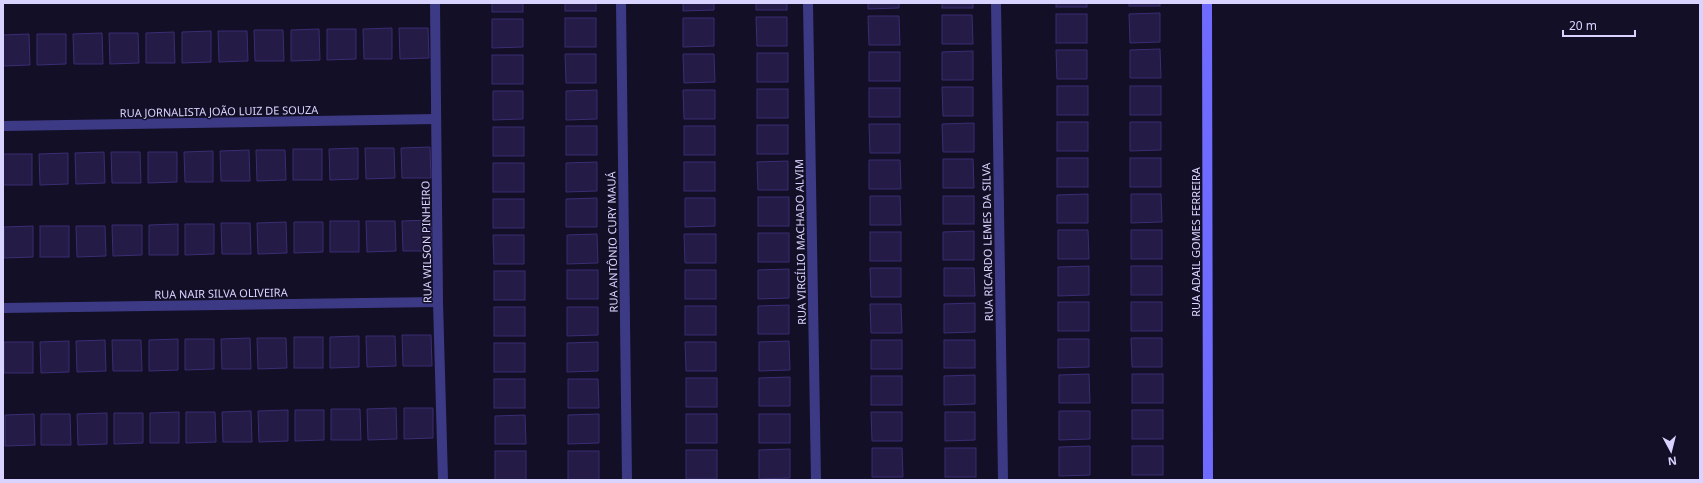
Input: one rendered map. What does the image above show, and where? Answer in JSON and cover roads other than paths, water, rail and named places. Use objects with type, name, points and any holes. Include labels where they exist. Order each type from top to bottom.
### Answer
[{"type":"street","name":"RUA WILSON PINHEIRO","points":[[435,3],[438,302],[443,480]]},
{"type":"street","name":"RUA ANTÔNIO CURY MAUÁ","points":[[621,3],[627,480]]},
{"type":"street","name":"RUA VIRGÍLIO MACHADO ALVIM","points":[[808,3],[816,480]]},
{"type":"street","name":"RUA RICARDO LEMES DA SILVA","points":[[996,3],[1003,480]]},
{"type":"street","name":"RUA ADAIL GOMES FERREIRA","points":[[1207,3],[1208,480]]},
{"type":"street","name":"RUA JORNALISTA JOÃO LUIZ DE SOUZA","points":[[3,126],[436,119]]},
{"type":"street","name":"RUA NAIR SILVA OLIVEIRA","points":[[3,308],[438,302]]}]
